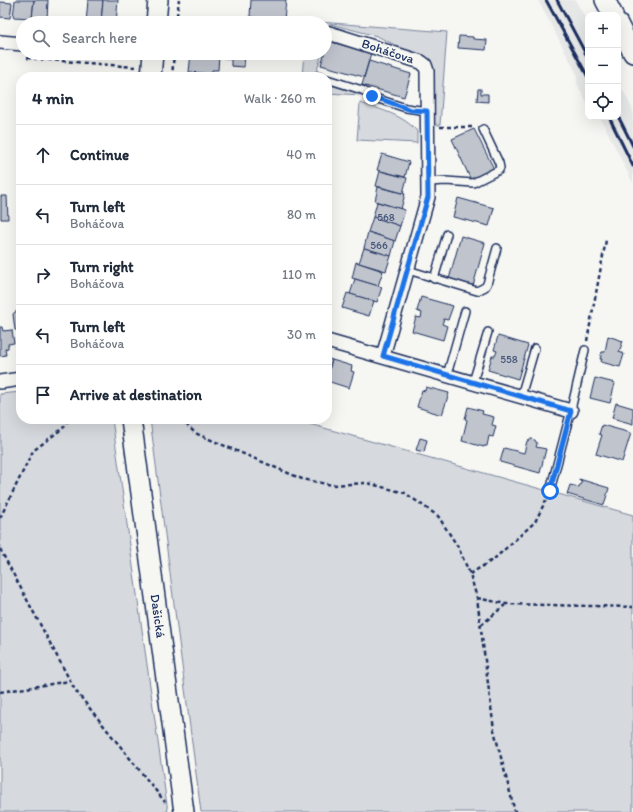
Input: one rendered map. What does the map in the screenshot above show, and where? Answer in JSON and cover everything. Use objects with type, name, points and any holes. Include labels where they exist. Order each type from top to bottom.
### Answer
[{"type":"main road","points":[[157,16],[158,0]]},
{"type":"main road","points":[[605,0],[611,12]]},
{"type":"main road","points":[[621,30],[633,52]]},
{"type":"main road","points":[[143,72],[149,60]]},
{"type":"main road","name":"Dašická","points":[[132,424],[176,809]]},
{"type":"street","name":"Boháčova","points":[[332,34],[421,62],[427,71],[429,182],[426,206],[383,356]]},
{"type":"street","points":[[0,42],[16,43]]},
{"type":"street","points":[[332,342],[571,411]]},
{"type":"street","points":[[0,382],[16,380]]},
{"type":"lane","points":[[332,81],[362,90],[378,99],[406,108],[427,111]]},
{"type":"lane","points":[[429,182],[446,181],[473,183],[499,170],[499,163],[483,129]]},
{"type":"lane","points":[[434,279],[447,234]]},
{"type":"lane","points":[[408,270],[473,290],[481,290],[487,284],[497,248]]},
{"type":"lane","points":[[448,375],[465,311]]},
{"type":"lane","points":[[473,382],[488,332]]},
{"type":"lane","points":[[521,396],[535,348]]},
{"type":"lane","points":[[550,491],[585,350]]},
{"type":"path","points":[[177,16],[179,0]]},
{"type":"path","points":[[40,60],[143,72]]},
{"type":"path","points":[[172,72],[173,60]]},
{"type":"path","points":[[428,126],[483,129]]},
{"type":"path","points":[[585,350],[606,240]]},
{"type":"path","points":[[0,518],[33,451],[64,428],[66,424]]},
{"type":"path","points":[[185,424],[194,433],[302,479],[332,484],[367,483],[405,493],[438,516],[458,546],[470,574],[477,598],[494,730],[515,812]]},
{"type":"path","points":[[470,574],[494,559],[535,522],[550,491]]},
{"type":"path","points":[[0,549],[75,690],[176,809]]},
{"type":"path","points":[[477,598],[506,604],[633,607]]},
{"type":"path","points":[[481,625],[506,604]]},
{"type":"path","points":[[0,692],[70,681]]},
{"type":"shaded area","points":[[538,0],[575,0],[585,18],[585,99],[577,84],[577,74]]},
{"type":"shaded area","points":[[332,23],[447,32],[440,125],[430,125],[434,106],[430,61],[377,36],[332,25]]},
{"type":"shaded area","points":[[303,60],[320,60],[316,72],[302,72]]},
{"type":"shaded area","points":[[332,85],[361,94],[332,93]]},
{"type":"shaded area","points":[[621,87],[633,110],[633,183],[602,120],[621,120]]},
{"type":"shaded area","points":[[360,103],[391,113],[411,125],[417,131],[417,143],[357,140]]},
{"type":"shaded area","points":[[16,392],[16,424],[113,424],[168,812],[0,812],[0,394]]},
{"type":"shaded area","points":[[151,424],[310,424],[633,515],[633,812],[201,812]]},
{"type":"building","points":[[15,0],[34,0],[32,16],[13,17]]},
{"type":"building","points":[[34,0],[48,0],[47,16],[32,16]]},
{"type":"building","points":[[88,0],[103,0],[102,16],[87,16]]},
{"type":"building","points":[[103,0],[118,0],[117,16],[102,16]]},
{"type":"building","points":[[251,0],[286,0],[284,16],[250,16]]},
{"type":"building","points":[[0,2],[12,3],[10,18],[0,17]]},
{"type":"building","points":[[459,36],[487,40],[486,50],[458,48]]},
{"type":"building","points":[[332,42],[371,53],[364,77],[321,65],[322,60],[332,60]]},
{"type":"building","points":[[190,60],[219,60],[218,70],[212,70],[212,72],[189,72]]},
{"type":"building","points":[[231,60],[244,60],[244,67],[231,66]]},
{"type":"building","points":[[369,61],[411,74],[404,97],[362,85]]},
{"type":"building","points":[[478,89],[481,89],[481,94],[488,94],[488,102],[477,101]]},
{"type":"building","points":[[474,129],[494,169],[471,180],[452,139]]},
{"type":"building","points":[[382,154],[409,162],[405,177],[377,170]]},
{"type":"building","points":[[380,171],[407,178],[403,193],[376,186]]},
{"type":"building","points":[[378,187],[405,194],[401,209],[375,201]]},
{"type":"building","points":[[1,196],[7,196],[8,219],[1,219]]},
{"type":"building","points":[[458,198],[494,208],[489,226],[453,217]]},
{"type":"building","points":[[377,202],[405,210],[400,226],[373,217]]},
{"type":"building","points":[[373,217],[400,226],[395,241],[368,232]]},
{"type":"building","points":[[368,232],[395,241],[391,256],[364,248]]},
{"type":"building","points":[[461,236],[485,243],[473,286],[449,279]]},
{"type":"building","points":[[364,248],[391,256],[386,271],[359,263]]},
{"type":"building","points":[[356,262],[383,271],[378,286],[352,278]]},
{"type":"building","points":[[355,279],[382,287],[377,302],[350,294]]},
{"type":"building","points":[[347,293],[374,301],[369,316],[342,308]]},
{"type":"building","points":[[421,297],[453,306],[448,320],[444,319],[442,324],[447,326],[443,340],[412,331],[416,317],[421,318],[422,313],[417,311]]},
{"type":"building","points":[[16,312],[16,330],[13,314]]},
{"type":"building","points":[[0,327],[2,327],[3,331],[12,330],[14,343],[8,344],[8,348],[5,349],[6,355],[0,356]]},
{"type":"building","points":[[498,336],[528,345],[518,379],[488,370],[492,356],[495,356],[497,351],[494,350]]},
{"type":"building","points":[[608,336],[623,341],[619,352],[624,354],[620,367],[601,362],[602,359],[600,359],[602,352],[605,352]]},
{"type":"building","points":[[332,360],[352,366],[351,371],[354,372],[349,388],[332,383]]},
{"type":"building","points":[[595,378],[615,383],[610,403],[590,398]]},
{"type":"building","points":[[426,387],[449,393],[442,415],[417,407],[422,390],[425,391]]},
{"type":"building","points":[[616,403],[633,408],[633,424],[612,418]]},
{"type":"building","points":[[468,407],[483,411],[482,414],[494,417],[492,425],[496,426],[493,437],[489,436],[487,446],[484,447],[462,441],[467,420],[465,419]]},
{"type":"building","points":[[602,425],[631,433],[622,462],[596,454],[602,435],[599,434]]},
{"type":"building","points":[[420,438],[427,440],[424,452],[416,450]]},
{"type":"building","points":[[531,439],[535,440],[537,444],[536,447],[546,449],[540,473],[500,462],[504,448],[524,453],[527,441]]},
{"type":"building","points":[[579,479],[609,488],[604,505],[567,494],[570,485],[579,487],[582,481]]},
{"type":"railway","points":[[546,0],[585,72]]},
{"type":"railway","points":[[557,0],[585,52]]},
{"type":"railway","points":[[610,120],[633,166]]},
{"type":"railway","points":[[620,120],[633,146]]},
{"type":"route","points":[[372,96],[411,110],[427,111],[428,197],[383,356],[571,411],[550,491]]}]
